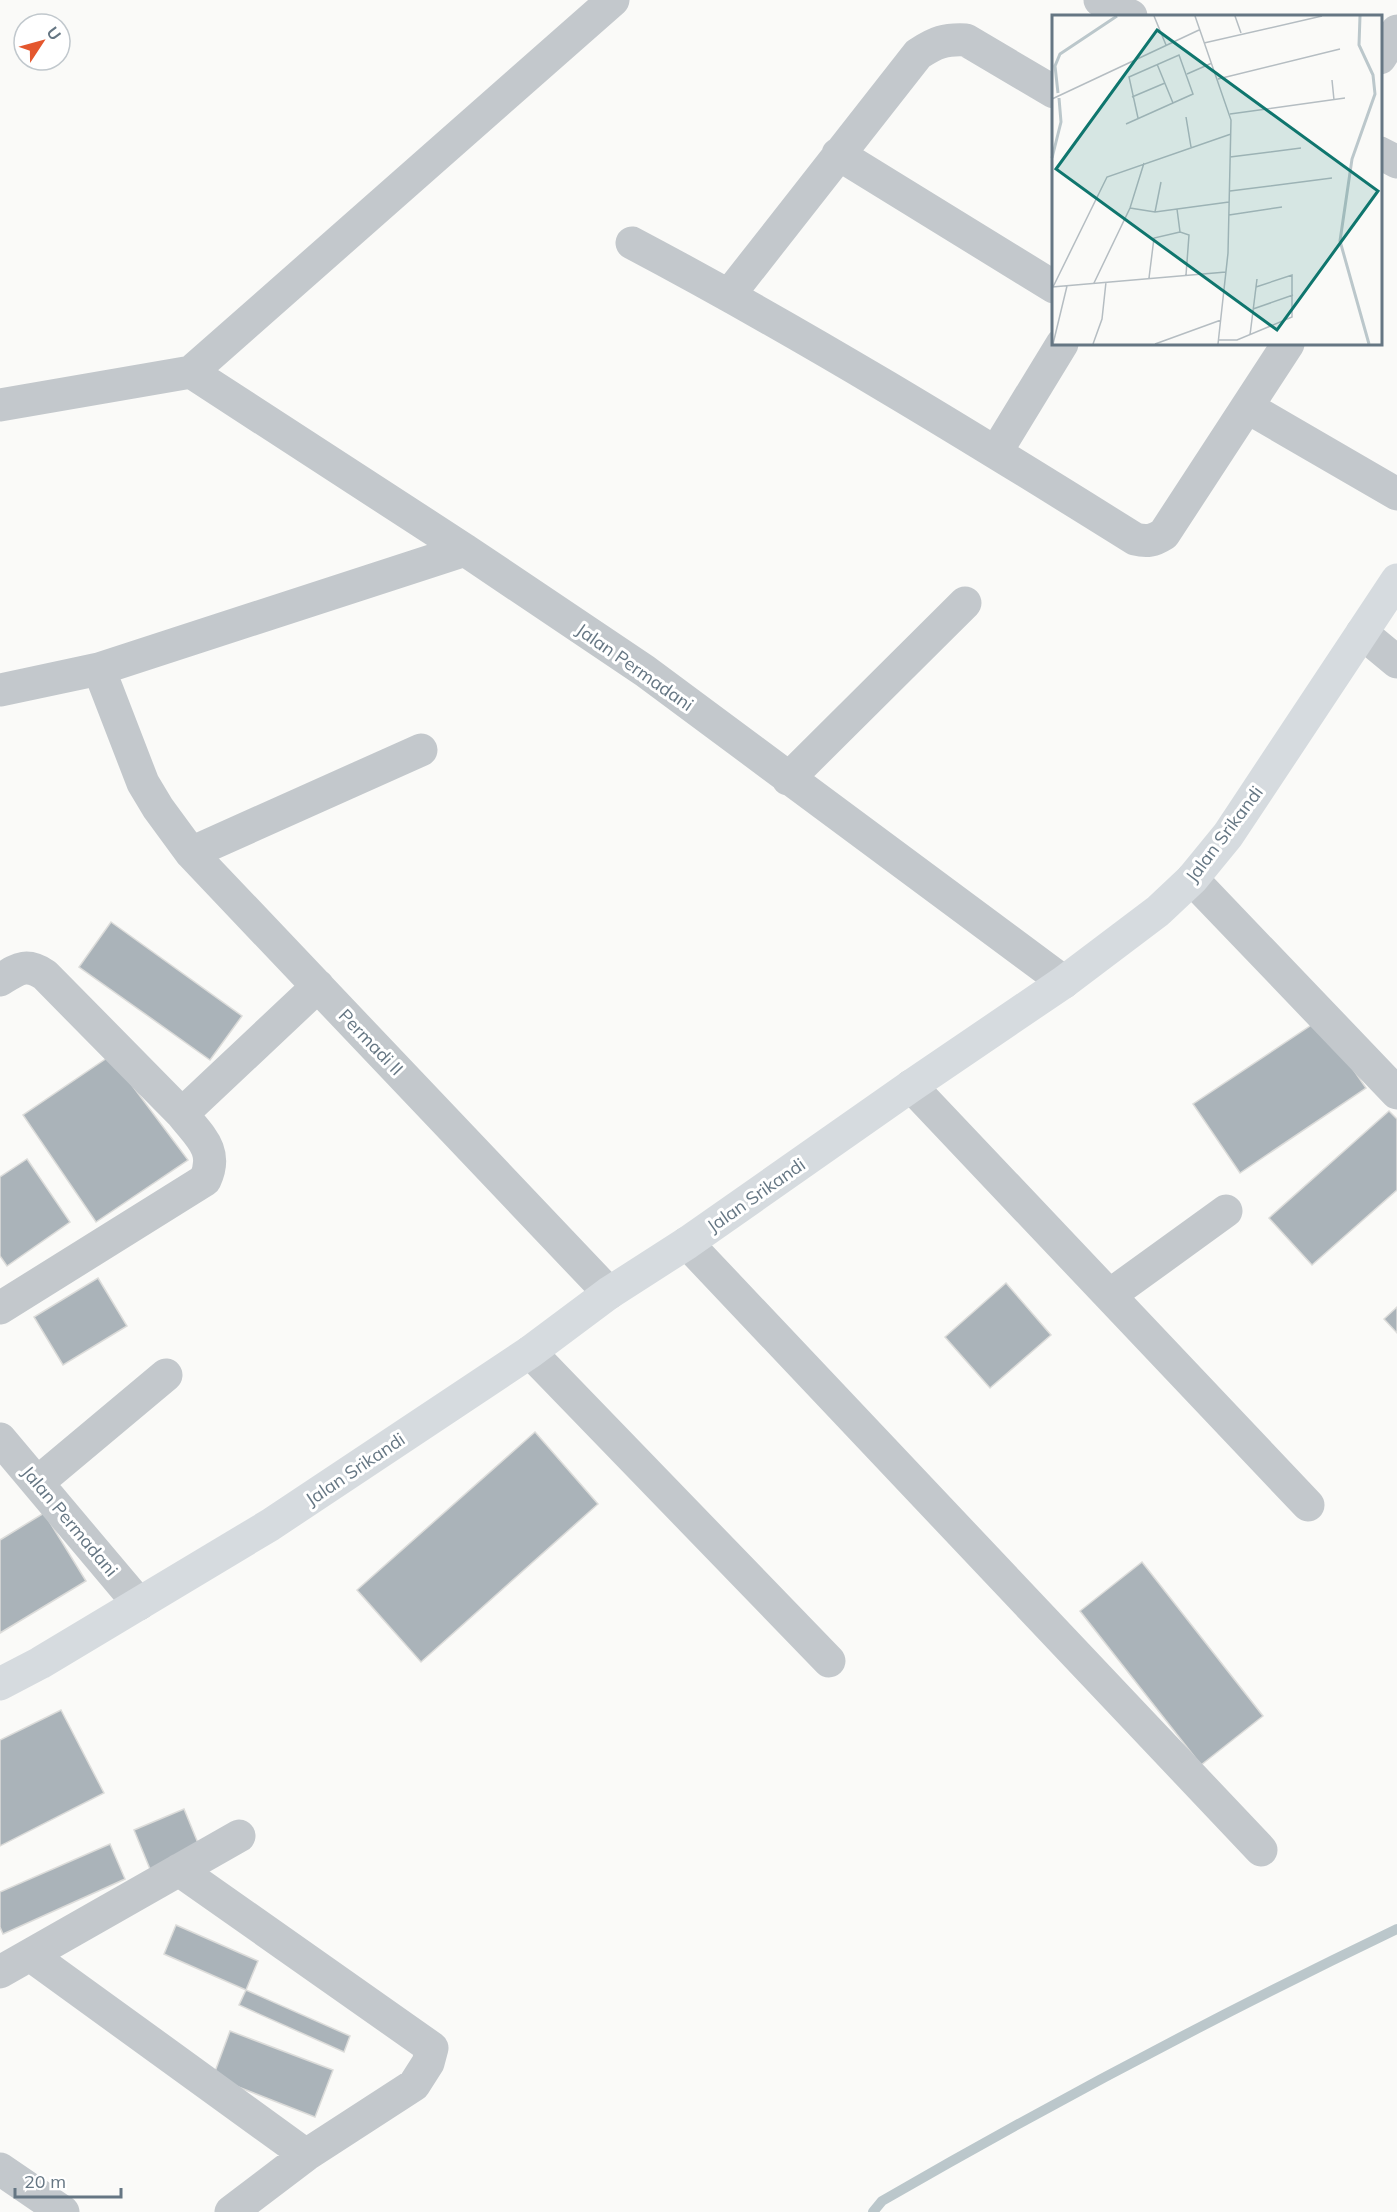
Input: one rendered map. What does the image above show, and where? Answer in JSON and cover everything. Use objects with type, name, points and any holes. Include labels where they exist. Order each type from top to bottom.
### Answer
[{"type":"main road","name":"Jalan Srikandi","points":[[0,1684],[40,1663],[270,1525],[530,1352],[609,1293],[687,1243],[1064,982],[1158,911],[1192,879],[1228,835],[1397,580]]},
{"type":"street","points":[[0,405],[191,372],[613,0]]},
{"type":"street","points":[[1100,0],[1129,15]]},
{"type":"street","points":[[1382,55],[1397,31]]},
{"type":"street","points":[[729,295],[918,54],[934,43],[951,39],[966,40],[1052,91]]},
{"type":"street","points":[[838,154],[1052,286]]},
{"type":"street","points":[[1382,154],[1397,162]]},
{"type":"street","points":[[632,243],[729,295],[996,452],[1136,538],[1145,541],[1154,540],[1164,534],[1287,345]]},
{"type":"street","points":[[996,452],[1061,345]]},
{"type":"street","name":"Jalan Permadani","points":[[191,372],[465,550],[645,671],[1064,982]]},
{"type":"street","points":[[1247,407],[1397,494]]},
{"type":"street","points":[[0,690],[99,669],[465,550]]},
{"type":"street","points":[[788,779],[965,603]]},
{"type":"street","points":[[1362,633],[1397,662]]},
{"type":"street","name":"Permadi II","points":[[99,669],[143,783],[191,853],[609,1293]]},
{"type":"street","points":[[191,853],[421,750]]},
{"type":"street","points":[[1192,879],[1397,1093]]},
{"type":"street","points":[[0,980],[22,967],[36,968],[45,975],[182,1114],[209,1150],[211,1167],[205,1180],[0,1308]]},
{"type":"street","points":[[182,1114],[318,986]]},
{"type":"street","points":[[911,1086],[1308,1505]]},
{"type":"street","points":[[1110,1295],[1226,1211]]},
{"type":"street","points":[[687,1243],[1261,1850]]},
{"type":"street","points":[[530,1352],[829,1661]]},
{"type":"street","points":[[37,1483],[166,1375]]},
{"type":"street","name":"Jalan Permadani","points":[[0,1439],[139,1604]]},
{"type":"street","points":[[0,1972],[239,1836]]},
{"type":"street","points":[[179,1870],[432,2048],[428,2063],[414,2085],[306,2155],[231,2212]]},
{"type":"street","points":[[30,1955],[306,2155]]},
{"type":"street","points":[[0,2169],[63,2212]]},
{"type":"building","points":[[111,922],[242,1016],[210,1060],[79,967]]},
{"type":"building","points":[[1319,1020],[1366,1088],[1240,1173],[1193,1104]]},
{"type":"building","points":[[110,1056],[188,1160],[96,1222],[23,1115]]},
{"type":"building","points":[[1389,1111],[1397,1119],[1397,1190],[1312,1265],[1269,1218]]},
{"type":"building","points":[[27,1159],[70,1222],[7,1266],[0,1256],[0,1177]]},
{"type":"building","points":[[98,1278],[127,1326],[63,1365],[34,1317]]},
{"type":"building","points":[[1006,1283],[1051,1335],[990,1388],[945,1337]]},
{"type":"building","points":[[1397,1307],[1397,1333],[1384,1319]]},
{"type":"building","points":[[535,1432],[598,1504],[421,1662],[357,1590]]},
{"type":"building","points":[[44,1513],[86,1581],[0,1633],[0,1540]]},
{"type":"building","points":[[1142,1562],[1263,1716],[1201,1765],[1080,1611]]},
{"type":"building","points":[[61,1710],[104,1793],[0,1846],[0,1740]]},
{"type":"building","points":[[184,1809],[200,1848],[150,1869],[134,1830]]},
{"type":"building","points":[[110,1844],[125,1879],[3,1934],[0,1927],[0,1892]]},
{"type":"building","points":[[176,1925],[258,1961],[246,1990],[164,1954]]},
{"type":"building","points":[[246,1990],[350,2036],[344,2052],[239,2005]]},
{"type":"building","points":[[230,2031],[333,2070],[315,2117],[213,2077]]},
{"type":"waterway","points":[[873,2212],[882,2201],[1073,2094],[1201,2026],[1397,1929]]}]
